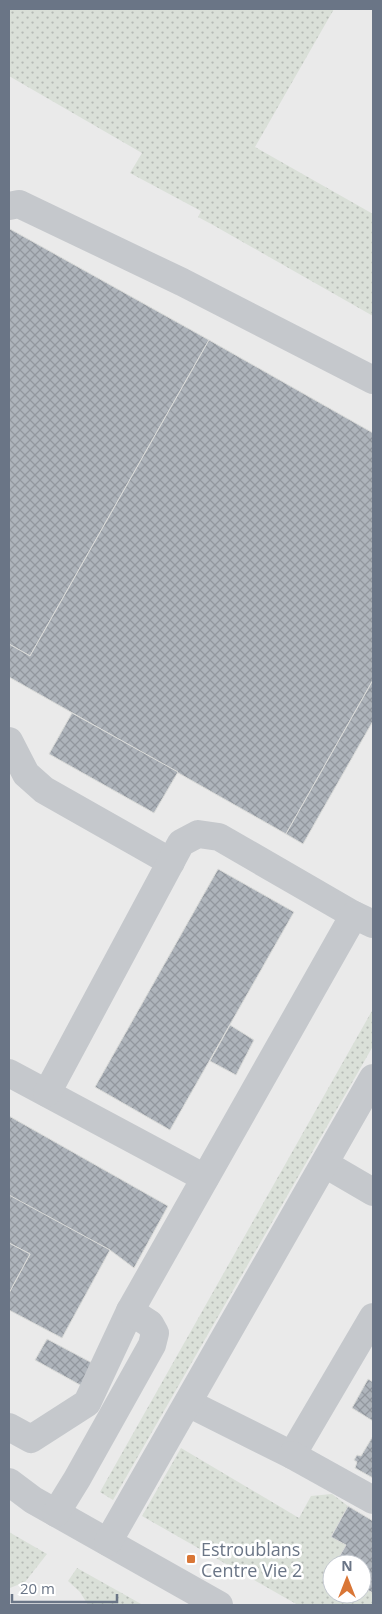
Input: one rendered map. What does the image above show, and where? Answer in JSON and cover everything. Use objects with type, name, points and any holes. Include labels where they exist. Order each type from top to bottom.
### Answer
[{"type":"street","points":[[9,206],[19,204],[36,212],[182,282],[373,380]]},
{"type":"street","points":[[9,741],[26,774],[44,790],[171,862]]},
{"type":"street","points":[[9,1427],[31,1439],[87,1402],[130,1311],[205,1178],[364,920],[219,837],[198,834],[181,843],[47,1094]]},
{"type":"street","points":[[9,1073],[205,1178]]},
{"type":"street","points":[[108,1542],[373,1078]]},
{"type":"street","points":[[325,1164],[373,1192]]},
{"type":"street","points":[[56,1513],[152,1345],[155,1333],[150,1324],[130,1311]]},
{"type":"street","points":[[292,1455],[373,1317]]},
{"type":"street","points":[[188,1403],[292,1455],[373,1500]]},
{"type":"street","points":[[9,1482],[21,1496],[56,1513],[219,1605]]},
{"type":"shaded area","points":[[9,9],[373,9],[373,1605],[9,1605]]},
{"type":"shaded area","points":[[9,9],[334,9],[255,147],[373,214],[373,316],[198,217],[201,211],[130,173],[142,153],[9,76]]},
{"type":"shaded area","points":[[373,1009],[373,1046],[113,1500],[100,1492]]},
{"type":"shaded area","points":[[181,1448],[299,1518],[311,1496],[332,1494],[348,1506],[331,1536],[346,1545],[341,1554],[322,1554],[322,1604],[372,1604],[372,1592],[373,1605],[298,1605],[142,1516]]},
{"type":"shaded area","points":[[9,1532],[47,1554],[25,1582],[10,1588],[9,1587]]},
{"type":"shaded area","points":[[77,1568],[143,1605],[88,1605],[80,1592],[68,1581]]},
{"type":"building","points":[[10,229],[209,340],[30,656],[9,644]]},
{"type":"building","points":[[209,340],[373,433],[373,680],[286,834],[9,677],[9,644],[30,656]]},
{"type":"building","points":[[373,680],[373,721],[303,844],[286,834]]},
{"type":"building","points":[[72,713],[178,772],[154,813],[49,754]]},
{"type":"building","points":[[218,869],[294,912],[170,1130],[95,1087]]},
{"type":"building","points":[[230,1025],[254,1040],[236,1075],[210,1061]]},
{"type":"building","points":[[9,1116],[168,1206],[134,1268],[110,1250],[9,1197]]},
{"type":"building","points":[[9,1195],[110,1250],[62,1338],[9,1310],[9,1293],[30,1254],[9,1243]]},
{"type":"building","points":[[9,1243],[30,1254],[9,1293]]},
{"type":"building","points":[[47,1339],[94,1364],[82,1386],[35,1360]]},
{"type":"building","points":[[368,1379],[373,1382],[373,1421],[352,1408]]},
{"type":"building","points":[[373,1436],[373,1478],[355,1468],[357,1462],[354,1460],[357,1455],[361,1456]]},
{"type":"building","points":[[348,1506],[373,1521],[373,1593],[372,1554],[341,1554],[346,1545],[331,1537]]},
{"type":"place","name":"Estroublans Centre Vie 2","points":[[191,1559]]}]
